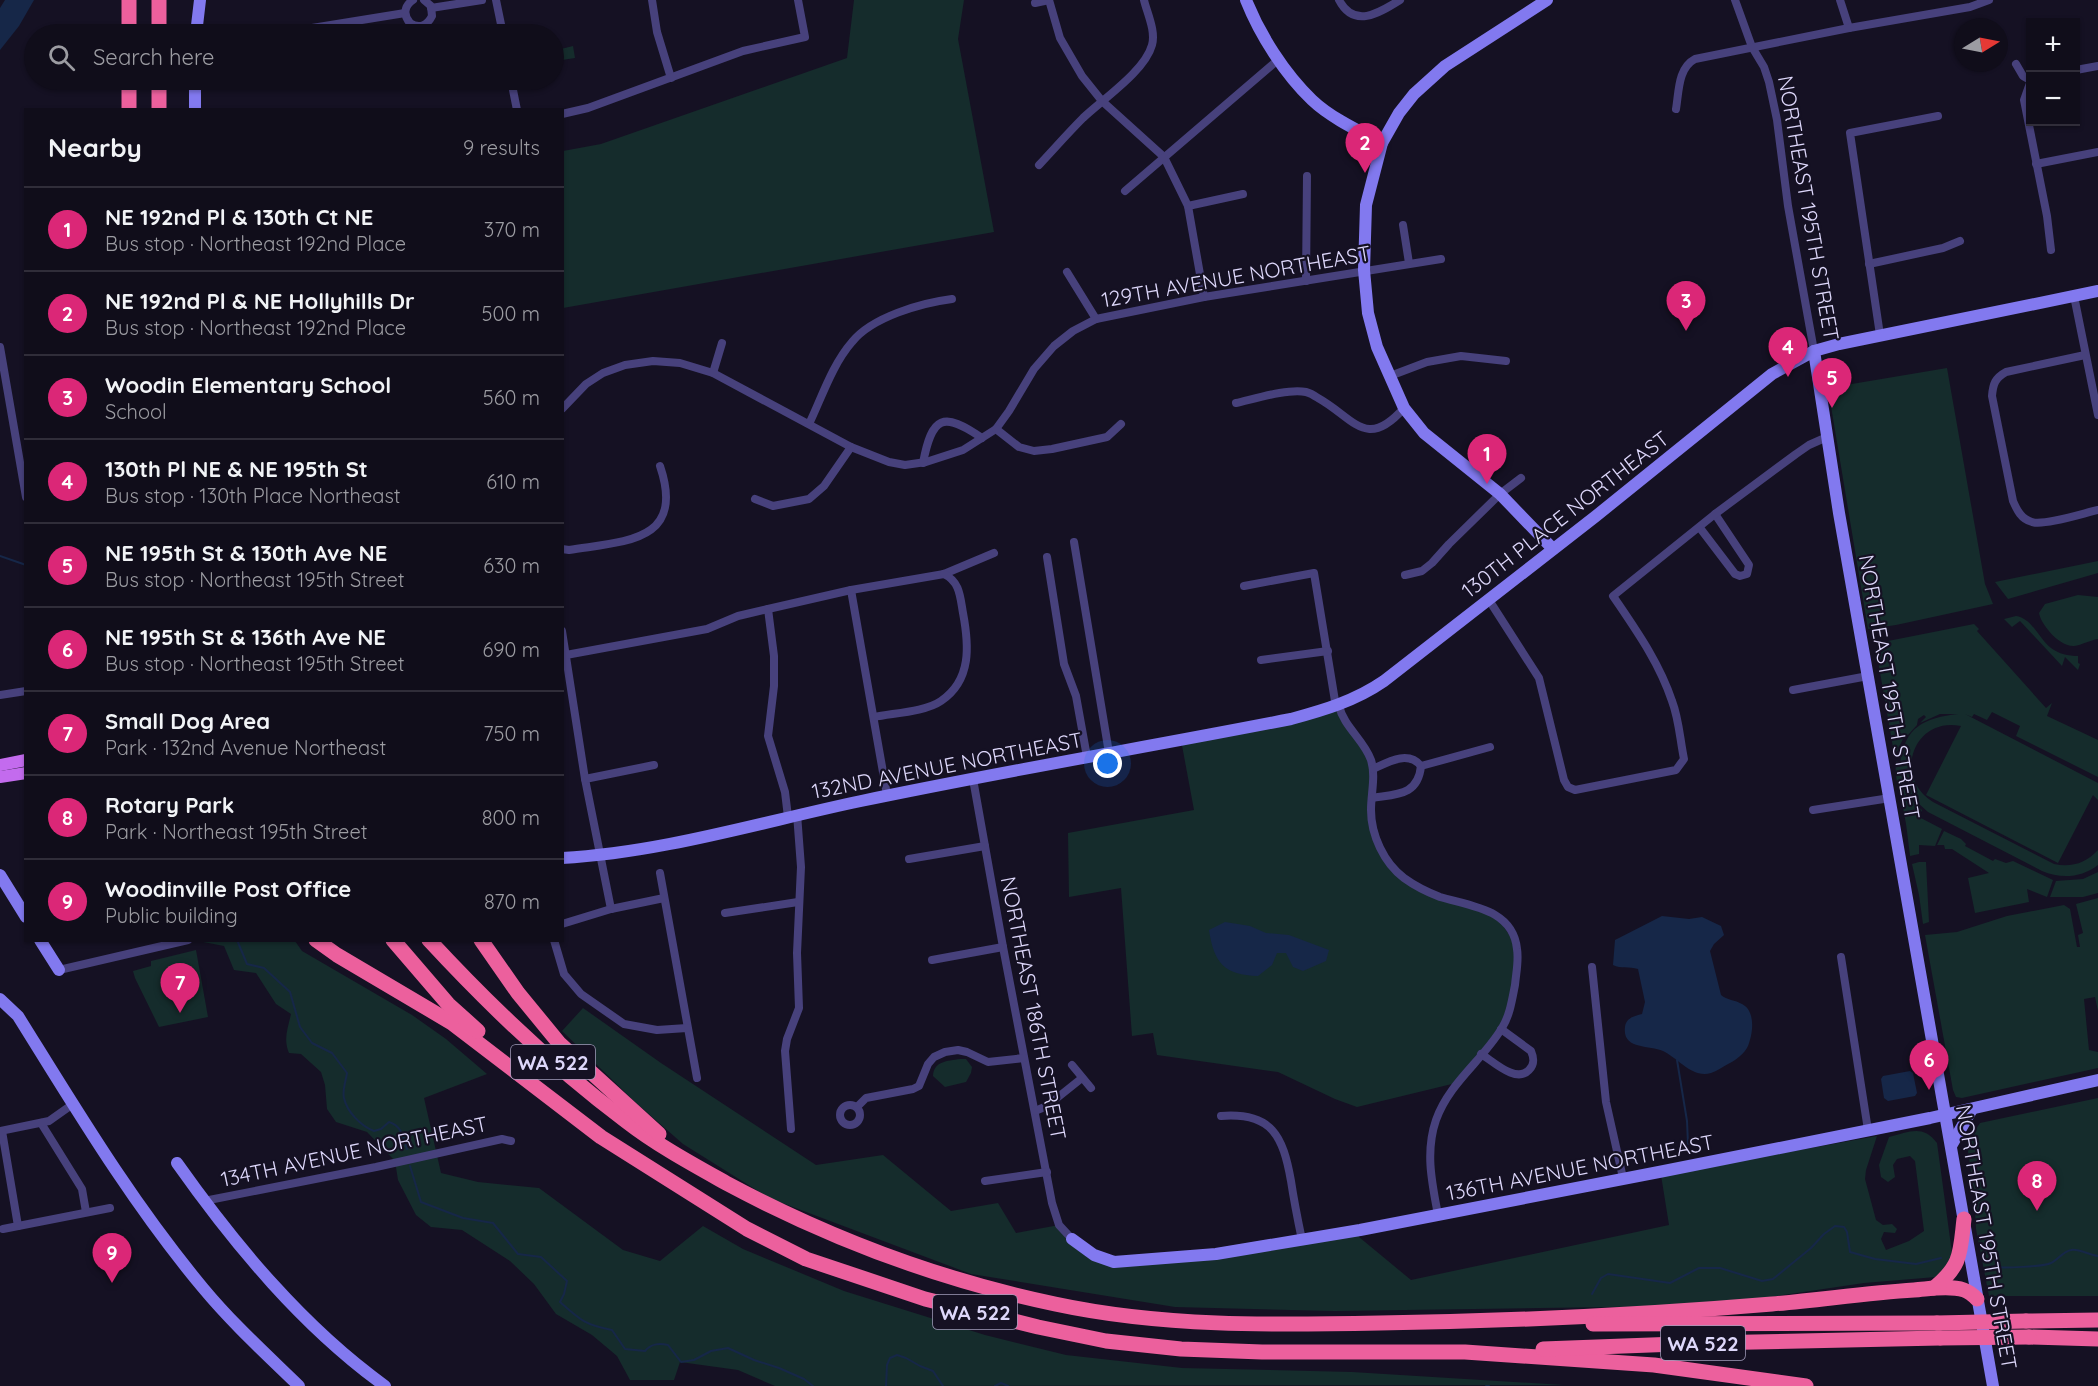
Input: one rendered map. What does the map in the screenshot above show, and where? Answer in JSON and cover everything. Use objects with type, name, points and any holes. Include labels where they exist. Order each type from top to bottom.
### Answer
[{"type":"highway","points":[[129,0],[129,24]]},
{"type":"highway","points":[[159,0],[159,24]]},
{"type":"highway","points":[[129,90],[129,108]]},
{"type":"highway","points":[[159,90],[159,108]]},
{"type":"highway","points":[[319,942],[452,1023],[540,1088]]},
{"type":"highway","name":"WA 522","points":[[395,942],[448,1004],[540,1088],[601,1137],[747,1229],[806,1259],[925,1299],[1038,1327],[1106,1341],[1171,1348],[1262,1352],[1466,1352],[1704,1343],[1939,1331],[2026,1321],[2098,1320]]},
{"type":"highway","name":"WA 522","points":[[431,942],[472,986],[548,1057],[628,1123],[692,1165],[766,1204],[891,1258],[1056,1305],[1165,1320],[1261,1325],[1494,1321],[1939,1331],[2098,1339]]},
{"type":"highway","points":[[482,942],[518,993],[559,1043],[692,1165]]},
{"type":"highway","points":[[1934,1288],[1949,1276],[1956,1266],[1964,1219]]},
{"type":"highway","points":[[1494,1321],[1775,1304],[1934,1288],[1960,1289],[1969,1292],[1977,1299]]},
{"type":"highway","points":[[1466,1352],[1654,1365],[1806,1386]]},
{"type":"main road","points":[[0,765],[24,760]]},
{"type":"main road","points":[[0,777],[24,773]]},
{"type":"street","points":[[197,24],[200,0]]},
{"type":"street","points":[[411,24],[405,13],[407,6],[413,0]]},
{"type":"street","points":[[424,0],[432,8]]},
{"type":"street","points":[[432,8],[482,0]]},
{"type":"street","points":[[496,0],[501,24]]},
{"type":"street","points":[[652,0],[657,32],[671,78]]},
{"type":"street","points":[[564,114],[588,108],[743,51],[805,37],[798,0]]},
{"type":"street","points":[[1035,3],[1049,0],[1060,38],[1082,76],[1102,101],[1164,157],[1188,206],[1204,297]]},
{"type":"street","points":[[1039,165],[1123,83],[1147,56],[1153,43],[1144,0]]},
{"type":"street","points":[[1246,0],[1259,28],[1279,59],[1313,101],[1355,129],[1382,143]]},
{"type":"street","points":[[1339,0],[1345,11],[1353,15],[1365,16],[1379,12],[1400,0]]},
{"type":"street","points":[[1547,0],[1445,66],[1414,94],[1399,113],[1382,143],[1366,205],[1364,270],[1368,313],[1377,347],[1404,408],[1424,433],[1500,494],[1553,549]]},
{"type":"street","name":"NORTHEAST 195TH STREET","points":[[1735,0],[1752,47],[1764,67],[1777,120],[1788,206],[1827,437],[1993,1386]]},
{"type":"street","points":[[1840,0],[1849,28]]},
{"type":"street","points":[[1676,109],[1682,74],[1687,63],[1695,59],[1849,28],[1970,7],[1989,0]]},
{"type":"street","points":[[424,24],[431,18],[432,8]]},
{"type":"street","points":[[337,24],[405,13]]},
{"type":"street","points":[[1125,191],[1279,59]]},
{"type":"street","points":[[2016,64],[2026,78]]},
{"type":"street","points":[[2080,69],[2098,66]]},
{"type":"street","points":[[195,90],[195,108]]},
{"type":"street","points":[[513,90],[517,108]]},
{"type":"street","points":[[2026,91],[2024,100],[2026,111]]},
{"type":"street","points":[[1880,335],[1850,133],[1938,116]]},
{"type":"street","points":[[2029,126],[2051,250]]},
{"type":"street","points":[[2036,164],[2098,152]]},
{"type":"street","points":[[1306,280],[1307,177]]},
{"type":"street","points":[[1188,206],[1244,194]]},
{"type":"street","points":[[1403,225],[1408,264]]},
{"type":"street","points":[[1869,264],[1943,248],[1960,241]]},
{"type":"street","name":"129TH AVENUE NORTHEAST","points":[[564,407],[586,384],[603,373],[626,365],[653,361],[680,363],[713,373],[851,447],[889,462],[905,465],[923,463],[963,450],[996,429],[1034,369],[1054,346],[1073,331],[1096,319],[1204,297],[1441,258]]},
{"type":"street","points":[[1067,272],[1096,319]]},
{"type":"street","name":"130TH PLACE NORTHEAST","points":[[1338,706],[1384,681],[1772,374],[1814,351],[1880,335],[2098,291]]},
{"type":"street","points":[[2074,296],[2098,415]]},
{"type":"street","points":[[809,424],[838,363],[852,342],[867,328],[929,302],[952,299]]},
{"type":"street","points":[[713,373],[723,343]]},
{"type":"street","points":[[0,347],[24,485]]},
{"type":"street","points":[[2085,355],[2016,368],[1999,376],[1993,383],[1992,396],[2013,501],[2018,512],[2032,522],[2043,522],[2098,510]]},
{"type":"street","points":[[1390,376],[1427,362],[1461,356],[1506,360]]},
{"type":"street","points":[[1236,403],[1281,393],[1306,392],[1336,408],[1365,430],[1380,427],[1392,421],[1404,408]]},
{"type":"street","points":[[923,463],[931,432],[943,422],[955,422],[982,438]]},
{"type":"street","points":[[996,429],[1019,447],[1034,451],[1107,437],[1121,424]]},
{"type":"street","points":[[1489,600],[1539,678],[1564,780],[1568,787],[1575,790],[1676,770],[1684,759],[1673,703],[1662,674],[1646,645],[1613,596],[1715,514],[1809,445],[1827,437]]},
{"type":"street","points":[[755,500],[773,506],[809,499],[824,486],[851,447]]},
{"type":"street","points":[[564,549],[632,540],[643,536],[655,526],[664,515],[667,502],[665,482],[660,466]]},
{"type":"street","points":[[1405,575],[1422,571],[1432,564],[1500,494],[1521,478]]},
{"type":"street","points":[[1700,528],[1736,574],[1740,576],[1747,574],[1749,571],[1746,561],[1715,514]]},
{"type":"street","points":[[1074,542],[1109,753]]},
{"type":"street","points":[[566,655],[707,629],[738,616],[768,609],[851,590],[944,574],[994,553]]},
{"type":"street","points":[[1047,557],[1064,664],[1076,696],[1087,758]]},
{"type":"street","points":[[1244,586],[1314,573],[1338,706],[1348,727],[1363,745],[1373,769],[1372,822],[1377,840],[1389,861],[1402,876],[1440,897],[1494,913],[1508,926],[1514,936],[1518,961],[1508,1016],[1501,1029],[1456,1083],[1444,1101],[1436,1121],[1429,1158],[1438,1215]]},
{"type":"street","points":[[874,717],[939,703],[953,692],[961,678],[966,663],[968,638],[959,587],[953,579],[944,574]]},
{"type":"street","points":[[851,590],[887,795]]},
{"type":"street","points":[[768,609],[774,666],[768,736],[793,815],[801,867],[797,953],[799,1008],[787,1039],[785,1051],[791,1129]]},
{"type":"street","points":[[564,643],[585,779],[611,909]]},
{"type":"street","points":[[1261,660],[1328,651]]},
{"type":"street","points":[[1793,690],[1868,676]]},
{"type":"street","points":[[0,696],[24,691]]},
{"type":"street","points":[[564,704],[574,707]]},
{"type":"street","name":"132ND AVENUE NORTHEAST","points":[[564,858],[600,856],[706,836],[887,795],[1291,719],[1338,706]]},
{"type":"street","points":[[1420,766],[1490,747]]},
{"type":"street","points":[[1372,798],[1410,789],[1417,784],[1420,766],[1417,761],[1404,758],[1373,769]]},
{"type":"street","points":[[585,779],[654,765]]},
{"type":"street","name":"NORTHEAST 186TH STREET","points":[[973,778],[1052,1203],[1059,1225],[1072,1239]]},
{"type":"street","points":[[1814,810],[1890,798]]},
{"type":"street","points":[[909,859],[985,846]]},
{"type":"street","points":[[660,873],[697,1078]]},
{"type":"street","points":[[0,875],[24,914]]},
{"type":"street","points":[[564,923],[611,909],[664,898]]},
{"type":"street","points":[[725,913],[798,902]]},
{"type":"street","points":[[41,942],[59,970],[179,942]]},
{"type":"street","points":[[555,942],[564,974],[581,994],[624,1024],[657,1030],[687,1028]]},
{"type":"street","points":[[932,960],[1003,947]]},
{"type":"street","points":[[1841,957],[1868,1130]]},
{"type":"street","points":[[1592,967],[1606,1102],[1623,1179]]},
{"type":"street","points":[[0,999],[18,1016],[146,1214],[189,1271],[232,1321],[298,1386]]},
{"type":"street","points":[[1481,1054],[1516,1074],[1523,1074],[1532,1068],[1531,1052],[1501,1029]]},
{"type":"street","points":[[857,1107],[866,1098],[919,1086],[928,1064],[934,1057],[945,1052],[958,1050],[967,1052],[988,1062],[1024,1058]]},
{"type":"street","points":[[1072,1065],[1091,1088]]},
{"type":"street","points":[[1035,1111],[1047,1107],[1082,1078]]},
{"type":"street","name":"136TH AVENUE NORTHEAST","points":[[1072,1239],[1094,1255],[1114,1262],[1216,1254],[1438,1215],[1623,1179],[1946,1114],[2098,1080]]},
{"type":"street","points":[[18,1226],[1,1131],[49,1121],[73,1104]]},
{"type":"street","points":[[1951,1146],[1972,1108]]},
{"type":"street","points":[[1221,1116],[1247,1116],[1258,1120],[1276,1135],[1286,1157],[1302,1240]]},
{"type":"street","points":[[41,1123],[82,1188],[86,1212]]},
{"type":"street","name":"134TH AVENUE NORTHEAST","points":[[204,1201],[502,1139],[511,1141]]},
{"type":"street","points":[[177,1163],[204,1201],[260,1268],[306,1317],[367,1373],[385,1386]]},
{"type":"street","points":[[985,1181],[1047,1172]]},
{"type":"street","points":[[3,1228],[110,1208]]},
{"type":"green space","points":[[854,0],[964,0],[958,39],[994,232],[564,308],[564,151],[601,144],[847,58]]},
{"type":"green space","points":[[573,46],[575,58],[564,60],[564,48]]},
{"type":"green space","points":[[1947,368],[1985,584],[1993,604],[1868,629],[1828,388]]},
{"type":"green space","points":[[2098,561],[2098,573],[2008,599],[1995,582]]},
{"type":"green space","points":[[2078,595],[2098,597],[2098,639],[2074,646],[2057,639],[2043,623],[2039,613],[2045,604]]},
{"type":"green space","points":[[2016,616],[2027,621],[2054,650],[2078,656],[2080,664],[2078,670],[2065,657],[2062,666],[2020,621],[2012,627],[2004,619]]},
{"type":"green space","points":[[1974,624],[1979,629],[1977,631],[2046,708],[2052,703],[2047,716],[2098,740],[2098,777],[2016,736],[2020,726],[1992,712],[1987,720],[1974,714],[1972,717],[1965,714],[2098,783],[2098,800],[2093,795],[2058,863],[1926,795],[1961,726],[1945,725],[1931,730],[1921,739],[1914,751],[1911,764],[1913,778],[1921,791],[1933,802],[2054,864],[2078,863],[2098,850],[2098,865],[2085,873],[2064,876],[2042,871],[1928,812],[1908,794],[1922,810],[1919,817],[1942,829],[1935,846],[1919,845],[1919,854],[1910,856],[1897,781],[1896,761],[1899,761],[1900,767],[1906,742],[1917,727],[1935,718],[1958,714],[1940,714],[1920,723],[1926,717],[1924,715],[1918,719],[1917,725],[1908,735],[1905,735],[1900,745],[1901,749],[1894,753],[1878,661],[1874,651],[1888,641]]},
{"type":"green space","points":[[1336,707],[1370,757],[1371,809],[1385,855],[1420,888],[1494,913],[1517,946],[1508,1016],[1456,1083],[1357,1107],[1278,1072],[1157,1055],[1153,1033],[1132,1036],[1121,888],[1069,897],[1068,833],[1194,810],[1181,740]]},
{"type":"green space","points":[[1944,831],[1961,839],[1966,844],[1965,846],[1993,861],[1995,859],[2006,863],[2013,861],[2053,880],[2047,897],[2027,889],[2029,902],[1975,913],[1968,878],[1989,873],[1952,849],[1945,849],[1944,845],[1937,845]]},
{"type":"green space","points":[[1926,862],[1929,922],[1923,924],[1912,864]]},
{"type":"green space","points":[[2098,872],[2098,893],[2083,897],[2050,897],[2056,881],[2083,879]]},
{"type":"green space","points":[[2098,898],[2098,1011],[2095,997],[2084,999],[2089,1050],[2098,1052],[2098,1068],[1962,1098],[1956,1097],[1925,935],[1957,932],[2007,916],[2064,905],[2070,909],[2077,947],[2080,947],[2078,935],[2083,933],[2076,904]]},
{"type":"green space","points":[[203,942],[296,942],[302,951],[412,1015],[446,1039],[487,1074],[424,1098],[441,1173],[478,1182],[539,1188],[623,1250],[660,1261],[703,1226],[743,1249],[844,1291],[985,1335],[1066,1355],[1182,1368],[1352,1372],[1564,1385],[775,1386],[738,1370],[680,1362],[674,1380],[630,1380],[617,1356],[592,1335],[556,1314],[534,1284],[510,1261],[462,1230],[431,1227],[416,1215],[398,1180],[395,1161],[367,1132],[336,1122],[327,1109],[325,1085],[321,1072],[301,1054],[289,1053],[286,1038],[291,1014],[276,1004],[256,973],[234,970],[224,946]]},
{"type":"green space","points":[[196,950],[208,1017],[159,1027],[133,971],[151,966],[151,961]]},
{"type":"green space","points":[[583,1008],[661,1063],[816,1165],[883,1155],[951,1211],[998,1203],[1016,1233],[1059,1225],[1114,1262],[1360,1230],[1359,1237],[1411,1280],[1669,1225],[1661,1175],[1877,1136],[1865,1179],[1876,1220],[1883,1225],[1892,1224],[1897,1229],[1895,1233],[1884,1232],[1881,1239],[1886,1250],[1909,1241],[1924,1231],[1915,1161],[1910,1156],[1897,1159],[1893,1165],[1895,1177],[1888,1182],[1881,1177],[1879,1165],[1889,1137],[1921,1131],[1937,1143],[1952,1253],[1950,1264],[1936,1277],[1864,1283],[1743,1301],[1678,1306],[1335,1311],[1175,1307],[971,1274],[769,1198],[683,1144],[634,1101],[562,1031]]},
{"type":"green space","points":[[966,1059],[972,1067],[966,1082],[945,1087],[933,1076],[939,1065],[946,1061]]},
{"type":"green space","points":[[2098,1098],[2098,1296],[1989,1296],[1976,1229],[1974,1192],[1966,1138],[1972,1135],[1980,1123]]},
{"type":"water","points":[[5,0],[34,0],[19,26],[0,50],[0,8]]},
{"type":"water","points":[[1662,916],[1689,919],[1702,917],[1721,926],[1724,935],[1710,951],[1721,995],[1742,1004],[1750,1012],[1752,1023],[1748,1046],[1734,1061],[1711,1073],[1692,1071],[1663,1051],[1632,1043],[1625,1034],[1627,1021],[1642,1014],[1645,1002],[1638,969],[1613,965],[1615,940]]},
{"type":"water","points":[[1225,922],[1250,926],[1266,933],[1289,935],[1329,950],[1326,961],[1303,971],[1293,967],[1286,953],[1277,953],[1272,965],[1258,976],[1229,970],[1218,959],[1214,951],[1209,930]]},
{"type":"water","points":[[1910,1071],[1913,1073],[1917,1093],[1915,1096],[1888,1101],[1884,1098],[1881,1079],[1883,1076]]},
{"type":"waterway","points":[[0,556],[24,564]]},
{"type":"waterway","points":[[238,942],[247,964],[264,968],[290,992],[300,1027],[312,1043],[332,1053],[347,1073],[344,1095],[351,1113],[374,1131],[381,1129],[389,1122],[397,1126],[407,1149]]},
{"type":"waterway","points":[[1677,1060],[1687,1121],[1688,1144]]},
{"type":"waterway","points":[[410,1166],[421,1202],[463,1218],[493,1223],[518,1254],[541,1257],[567,1281],[560,1302],[583,1321],[612,1330],[625,1349],[645,1351],[655,1345],[668,1345],[681,1362],[694,1360],[711,1351],[728,1348],[804,1379],[813,1386]]},
{"type":"waterway","points":[[1592,1294],[1601,1278],[1608,1274],[1670,1283],[1699,1268],[1720,1268],[1762,1281],[1773,1279],[1835,1226],[1844,1227],[1847,1232],[1850,1252],[1875,1259],[1916,1264],[1941,1258]]},
{"type":"waterway","points":[[1993,1267],[2047,1264],[2065,1252],[2074,1250],[2098,1256]]},
{"type":"waterway","points":[[886,1386],[887,1365],[890,1358],[897,1355],[933,1371],[943,1386]]},
{"type":"waterway","points":[[995,1386],[1001,1383],[1008,1386]]},
{"type":"place","name":"NE 192nd Pl & NE Hollyhills Dr","points":[[1365,173]]},
{"type":"place","name":"Woodin Elementary School","points":[[1686,331]]},
{"type":"place","name":"130th Pl NE & NE 195th St","points":[[1788,377]]},
{"type":"place","name":"NE 195th St & 130th Ave NE","points":[[1832,408]]},
{"type":"place","name":"NE 192nd Pl & 130th Ct NE","points":[[1487,484]]},
{"type":"place","name":"Small Dog Area","points":[[180,1013]]},
{"type":"place","name":"NE 195th St & 136th Ave NE","points":[[1929,1090]]},
{"type":"place","name":"Rotary Park","points":[[2037,1211]]},
{"type":"place","name":"Woodinville Post Office","points":[[112,1283]]}]
